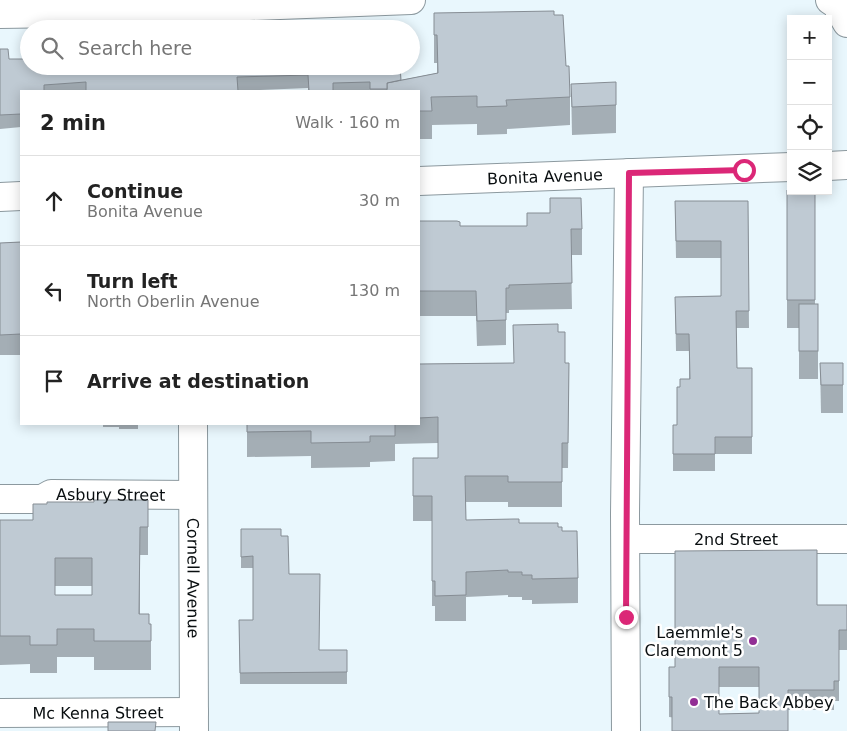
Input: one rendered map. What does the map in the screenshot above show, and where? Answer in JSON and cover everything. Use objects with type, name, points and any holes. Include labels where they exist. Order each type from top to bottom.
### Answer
[{"type":"street","points":[[0,14],[411,0]]},
{"type":"street","points":[[830,0],[836,4],[847,23]]},
{"type":"street","points":[[832,166],[847,165]]},
{"type":"street","name":"Bonita Avenue","points":[[420,181],[787,167]]},
{"type":"street","points":[[626,731],[629,173]]},
{"type":"street","points":[[0,197],[20,196]]},
{"type":"street","name":"Cornell Avenue","points":[[193,425],[194,722]]},
{"type":"street","name":"Asbury Street","points":[[0,499],[42,498],[51,494],[193,496]]},
{"type":"street","name":"2nd Street","points":[[626,539],[847,539]]},
{"type":"street","name":"Mc Kenna Street","points":[[0,713],[194,722]]},
{"type":"building","points":[[554,11],[554,15],[563,15],[566,66],[569,66],[570,97],[506,100],[507,106],[477,107],[477,96],[431,97],[432,111],[420,111],[420,90],[387,90],[387,83],[438,73],[437,35],[434,35],[434,13]]},
{"type":"building","points":[[0,49],[8,49],[9,59],[20,59],[20,75],[308,75],[237,77],[238,90],[86,90],[86,82],[44,85],[44,90],[20,90],[20,114],[0,115]]},
{"type":"building","points":[[308,75],[401,75],[401,80],[387,83],[387,89],[370,89],[370,82],[333,83],[333,90],[309,90]]},
{"type":"building","points":[[616,82],[616,105],[572,107],[571,84]]},
{"type":"building","points":[[787,195],[815,195],[815,300],[787,300]]},
{"type":"building","points":[[550,198],[581,198],[582,229],[571,229],[572,283],[509,285],[509,288],[506,288],[506,320],[477,321],[476,291],[420,291],[420,221],[457,221],[460,222],[460,226],[527,226],[527,213],[550,213]]},
{"type":"building","points":[[675,201],[748,201],[749,311],[736,311],[737,368],[752,368],[752,437],[715,437],[715,454],[673,454],[673,425],[677,425],[677,387],[680,387],[680,379],[690,379],[689,334],[676,334],[675,297],[721,296],[721,241],[676,241]]},
{"type":"building","points":[[20,242],[20,334],[0,335],[0,243]]},
{"type":"building","points":[[799,304],[818,304],[818,351],[799,351]]},
{"type":"building","points":[[558,324],[558,332],[565,332],[565,363],[569,363],[568,443],[562,443],[562,482],[508,482],[508,476],[465,476],[466,520],[519,519],[519,523],[558,523],[558,527],[562,527],[562,531],[577,531],[578,578],[532,579],[532,575],[522,575],[522,572],[508,572],[508,570],[466,572],[466,595],[435,596],[435,581],[432,581],[432,496],[413,496],[413,458],[438,458],[438,417],[420,418],[420,364],[514,363],[513,325]]},
{"type":"building","points":[[820,363],[843,363],[843,385],[821,385]]},
{"type":"building","points":[[247,425],[395,425],[395,436],[370,436],[370,442],[311,443],[311,431],[247,432]]},
{"type":"building","points":[[94,500],[148,500],[148,527],[140,527],[139,614],[149,614],[151,641],[94,641],[94,629],[57,629],[57,645],[30,645],[30,636],[0,636],[0,520],[33,520],[33,504],[47,504],[47,502],[94,502]],"holes":[[[55,558],[92,558],[92,595],[55,595]]]},
{"type":"building","points":[[241,529],[281,529],[281,536],[288,536],[289,574],[320,574],[319,650],[347,650],[347,672],[240,673],[239,620],[253,620],[253,556],[241,557]]},
{"type":"building","name":"Laemmle's Claremont 5","points":[[817,550],[817,605],[847,605],[847,630],[839,630],[839,681],[834,681],[834,690],[788,690],[788,731],[672,731],[672,697],[669,697],[669,667],[675,667],[675,551]],"holes":[[[719,667],[759,667],[759,713],[719,714]]]},
{"type":"building","points":[[108,722],[156,722],[155,731],[108,731]]},
{"type":"place","name":"Laemmle's Claremont 5","points":[[753,641]]},
{"type":"place","name":"The Back Abbey","points":[[694,702]]},
{"type":"route","points":[[626,617],[625,514],[629,173],[744,170]]}]
